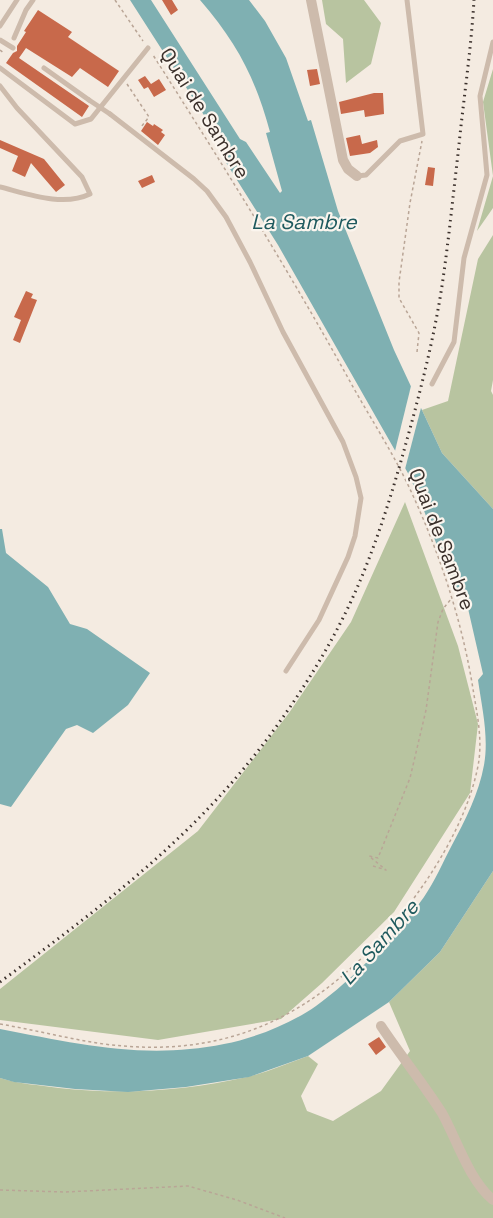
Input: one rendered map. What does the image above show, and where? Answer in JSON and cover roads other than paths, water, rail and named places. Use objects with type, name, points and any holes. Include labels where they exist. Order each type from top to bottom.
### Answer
[{"type":"street","points":[[311,0],[343,160],[348,169],[357,176]]},
{"type":"street","points":[[381,1026],[420,1079],[453,1134],[473,1175],[493,1200]]},
{"type":"lane","points":[[0,25],[17,0]]},
{"type":"lane","points":[[14,38],[33,0]]},
{"type":"lane","points":[[357,176],[366,175],[400,141],[423,134],[407,0]]},
{"type":"lane","points":[[0,40],[13,48]]},
{"type":"lane","points":[[432,384],[454,342],[464,258],[487,175],[480,96],[493,42]]},
{"type":"lane","points":[[0,68],[75,124],[92,119],[148,48]]},
{"type":"lane","points":[[44,68],[110,114],[207,191],[226,218],[250,262],[283,332],[343,442],[361,498],[355,536],[348,557],[319,620],[286,671]]},
{"type":"lane","points":[[0,86],[17,108],[82,177],[90,194],[78,200],[54,199],[0,187]]},
{"type":"water","name":"La Sambre","points":[[130,0],[151,0],[240,139],[246,142],[280,193],[282,191],[266,133],[270,132],[251,77],[234,46],[200,0],[249,0],[265,21],[286,58],[308,121],[311,120],[338,211],[394,350],[442,453],[493,509],[493,871],[440,952],[389,1002],[308,1056],[249,1077],[186,1087],[128,1092],[75,1089],[14,1082],[0,1078],[0,1029],[84,1045],[167,1051],[195,1049],[236,1041],[272,1030],[306,1013],[330,996],[359,970],[402,925],[424,897],[471,807],[482,775],[486,744],[478,680],[483,674],[464,591],[462,589],[454,591],[409,475],[278,245],[225,161],[225,148]]},
{"type":"water","points":[[0,529],[2,529],[6,553],[48,587],[70,624],[87,629],[150,673],[128,705],[93,733],[77,725],[66,729],[11,807],[0,804]]},
{"type":"railway","points":[[0,982],[129,882],[190,827],[218,798],[261,747],[292,704],[321,658],[346,611],[373,548],[387,507],[416,407],[433,334],[447,248],[474,0]]}]
